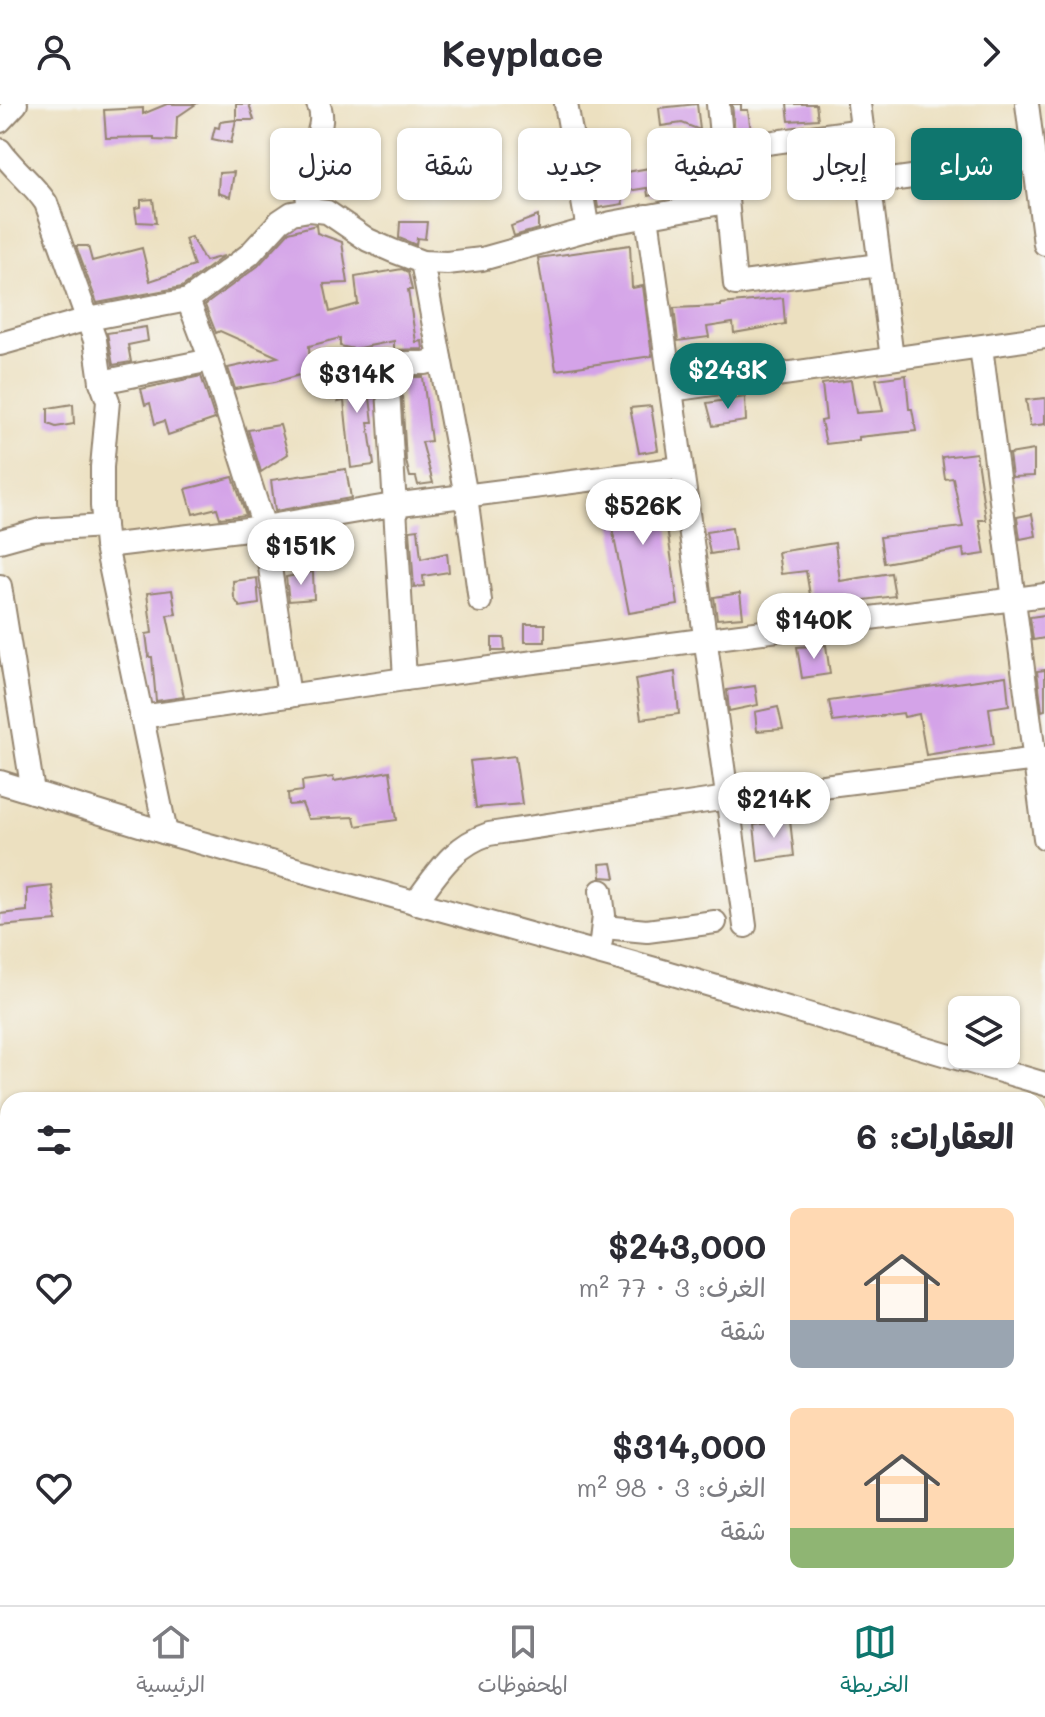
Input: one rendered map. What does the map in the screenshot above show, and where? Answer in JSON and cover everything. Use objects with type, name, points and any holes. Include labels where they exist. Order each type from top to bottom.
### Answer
[{"type":"street","points":[[0,121],[16,104]]},
{"type":"street","points":[[566,104],[588,230]]},
{"type":"street","points":[[718,104],[720,128]]},
{"type":"street","points":[[859,104],[863,128]]},
{"type":"street","points":[[1030,104],[1045,244]]},
{"type":"street","points":[[309,210],[307,168],[323,106]]},
{"type":"street","points":[[0,150],[34,185],[46,203],[95,340],[101,382],[108,401],[102,467],[105,536],[166,833]]},
{"type":"street","points":[[895,179],[1034,160]]},
{"type":"street","points":[[871,200],[892,358]]},
{"type":"street","points":[[0,344],[88,319],[188,300],[249,255],[280,221],[292,213],[309,210],[327,212],[368,240],[422,262],[447,263],[482,259],[647,216],[726,202],[735,284],[879,265]]},
{"type":"street","points":[[647,216],[745,926]]},
{"type":"street","points":[[422,262],[466,496],[480,601]]},
{"type":"street","points":[[188,300],[211,360],[264,527],[289,696]]},
{"type":"street","points":[[671,390],[1045,337]]},
{"type":"street","points":[[981,347],[1012,599],[1040,759],[1045,838]]},
{"type":"street","points":[[405,679],[387,371],[396,363],[425,363],[440,359]]},
{"type":"street","points":[[101,382],[211,360]]},
{"type":"street","points":[[0,541],[40,530],[105,536],[264,527],[393,505],[681,468]]},
{"type":"street","points":[[0,586],[33,792]]},
{"type":"street","points":[[141,717],[1045,595]]},
{"type":"street","points":[[415,903],[458,849],[470,840],[516,829],[727,798],[1040,759]]},
{"type":"street","points":[[0,782],[166,833],[596,953],[1045,1084]]},
{"type":"street","points":[[596,953],[604,927],[601,891]]},
{"type":"street","points":[[604,927],[647,931],[715,922]]},
{"type":"building","points":[[167,104],[196,104],[177,117],[176,141],[154,140],[154,137],[106,138],[104,110],[143,108],[143,114]]},
{"type":"building","points":[[236,104],[249,104],[254,120],[236,120]]},
{"type":"building","points":[[697,104],[700,128],[682,123],[661,126],[659,108]]},
{"type":"building","points":[[732,104],[741,104],[741,110],[748,110],[751,128],[734,128]]},
{"type":"building","points":[[787,104],[816,104],[818,119],[789,121]]},
{"type":"building","points":[[236,120],[231,143],[212,139],[220,122]]},
{"type":"building","points":[[647,168],[647,188],[631,190],[631,171]]},
{"type":"building","points":[[234,172],[230,197],[218,193],[219,173]]},
{"type":"building","points":[[153,199],[156,223],[137,222],[135,208],[141,207],[141,200]]},
{"type":"building","points":[[597,200],[622,200],[623,204],[598,208]]},
{"type":"building","points":[[538,216],[538,229],[514,236],[511,226]]},
{"type":"building","points":[[400,222],[427,222],[425,239],[417,238],[416,245],[399,238]]},
{"type":"building","points":[[316,225],[317,233],[342,242],[348,283],[324,284],[330,312],[358,304],[355,277],[402,269],[408,272],[416,342],[422,341],[423,349],[394,350],[394,341],[354,349],[340,346],[340,338],[309,346],[310,372],[235,389],[228,368],[278,357],[220,331],[216,333],[205,305],[258,266],[289,232]]},
{"type":"building","points":[[191,237],[205,261],[224,256],[182,287],[97,303],[76,246],[88,246],[92,261],[142,248],[150,281],[194,266],[185,239]]},
{"type":"building","points":[[630,245],[632,288],[643,286],[652,356],[556,370],[538,258]]},
{"type":"building","points":[[783,298],[785,324],[734,333],[733,323],[707,327],[709,337],[678,341],[674,308]]},
{"type":"building","points":[[146,327],[148,341],[128,345],[131,362],[113,365],[107,333]]},
{"type":"building","points":[[368,371],[374,398],[370,398],[373,422],[368,422],[374,465],[351,468],[344,401],[338,402],[332,378]]},
{"type":"building","points":[[906,375],[909,409],[912,409],[916,431],[826,444],[821,421],[826,420],[822,384],[851,380],[856,413],[883,411],[876,379]]},
{"type":"building","points":[[201,376],[215,419],[168,435],[164,421],[155,424],[150,403],[145,405],[141,389]]},
{"type":"building","points":[[401,377],[423,377],[431,441],[422,442],[433,483],[418,485],[416,477],[410,477],[406,461]]},
{"type":"building","points":[[745,397],[746,421],[713,426],[707,403]]},
{"type":"building","points":[[1045,398],[1045,424],[1030,426],[1026,400]]},
{"type":"building","points":[[73,404],[74,424],[56,427],[48,424],[48,408]]},
{"type":"building","points":[[651,406],[658,450],[639,453],[630,408]]},
{"type":"building","points":[[280,425],[288,454],[261,472],[248,430]]},
{"type":"building","points":[[1034,450],[1034,476],[1012,477],[1009,454]]},
{"type":"building","points":[[976,453],[986,520],[979,520],[985,554],[964,557],[963,549],[884,563],[880,537],[963,527],[953,478],[945,479],[942,457]]},
{"type":"building","points":[[346,469],[351,498],[275,511],[271,480]]},
{"type":"building","points":[[233,477],[246,515],[220,518],[217,508],[193,514],[186,489]]},
{"type":"building","points":[[661,485],[678,605],[629,613],[605,492]]},
{"type":"building","points":[[1032,514],[1036,536],[1020,539],[1017,517]]},
{"type":"building","points":[[732,528],[735,550],[710,554],[706,532]]},
{"type":"building","points":[[418,529],[421,559],[447,553],[449,572],[423,576],[424,586],[414,587],[410,530]]},
{"type":"building","points":[[835,543],[840,581],[891,573],[895,596],[812,607],[806,571],[781,574],[778,552]]},
{"type":"building","points":[[313,572],[314,599],[289,601],[286,577]]},
{"type":"building","points":[[257,578],[259,604],[240,607],[234,598],[233,581]]},
{"type":"building","points":[[172,590],[176,614],[167,615],[184,697],[156,701],[152,657],[149,657],[146,634],[152,633],[147,593]]},
{"type":"building","points":[[740,593],[743,617],[717,619],[714,597]]},
{"type":"building","points":[[1045,615],[1045,638],[1033,640],[1030,617]]},
{"type":"building","points":[[525,624],[545,624],[545,642],[525,642]]},
{"type":"building","points":[[492,638],[504,638],[505,651],[492,651]]},
{"type":"building","points":[[826,645],[830,674],[802,678],[797,647]]},
{"type":"building","points":[[1045,670],[1045,710],[1042,711],[1037,671]]},
{"type":"building","points":[[675,672],[679,714],[641,719],[635,679]]},
{"type":"building","points":[[1006,676],[1009,705],[989,708],[994,744],[926,755],[919,714],[904,717],[903,713],[833,722],[829,701]]},
{"type":"building","points":[[755,686],[758,705],[729,711],[727,690]]},
{"type":"building","points":[[778,707],[783,729],[757,731],[755,712]]},
{"type":"building","points":[[515,756],[522,804],[476,808],[470,761]]},
{"type":"building","points":[[390,771],[397,820],[356,826],[354,817],[308,819],[302,804],[289,805],[288,793],[303,791],[302,781],[333,777],[334,781]]},
{"type":"building","points":[[790,820],[794,856],[758,861],[754,825]]},
{"type":"building","points":[[612,863],[615,878],[601,877],[600,864]]},
{"type":"building","points":[[52,886],[57,921],[0,926],[0,914],[27,911],[27,889]]}]
